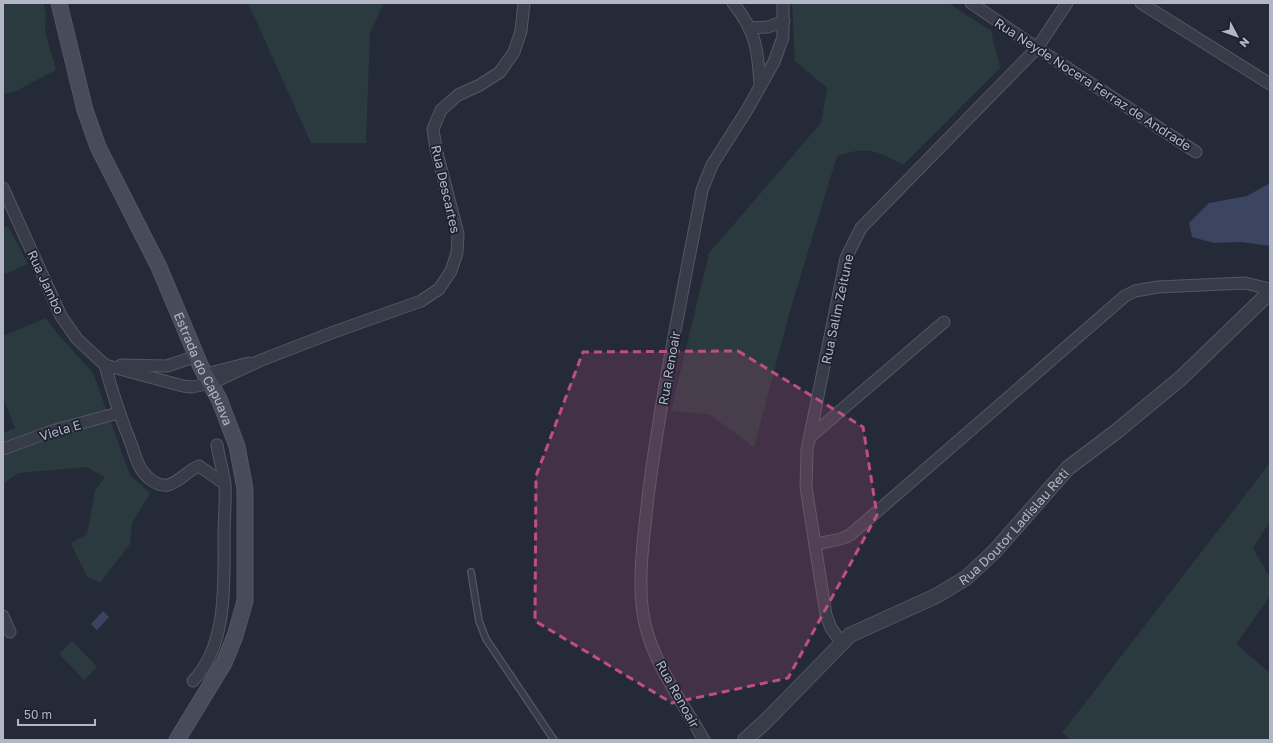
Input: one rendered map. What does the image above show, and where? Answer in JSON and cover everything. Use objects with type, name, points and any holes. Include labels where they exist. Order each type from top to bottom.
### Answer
[{"type":"main road","name":"Estrada do Capuava","points":[[59,3],[85,110],[98,147],[158,267],[197,356],[209,378],[237,446],[245,488],[245,601],[235,636],[224,663],[177,740]]},
{"type":"street","name":"Rua Descartes","points":[[104,365],[183,386],[192,387],[236,365],[259,361],[377,315],[421,301],[439,289],[451,271],[456,253],[458,234],[436,149],[433,129],[441,110],[458,95],[480,85],[500,72],[514,52],[521,31],[524,3]]},
{"type":"street","points":[[733,3],[751,28],[758,54],[760,85]]},
{"type":"street","name":"Rua Renoair","points":[[704,740],[658,659],[645,624],[641,580],[644,536],[654,454],[702,190],[712,165],[747,110],[774,62],[783,37],[784,3]]},
{"type":"street","name":"Rua Neyde Nocera Ferraz de Andrade","points":[[971,3],[1196,152]]},
{"type":"street","name":"Rua Salim Zeitune","points":[[841,642],[831,628],[826,615],[805,476],[807,450],[846,258],[855,238],[870,218],[1037,48],[1067,3]]},
{"type":"street","points":[[1141,3],[1270,84]]},
{"type":"street","points":[[751,28],[768,27],[784,21]]},
{"type":"street","name":"Rua Jambo","points":[[3,188],[60,316],[77,340],[104,365]]},
{"type":"street","points":[[815,545],[825,541],[841,540],[850,535],[1125,296],[1135,291],[1158,287],[1245,283],[1270,289]]},
{"type":"street","name":"Rua Doutor Ladislau Reti","points":[[745,740],[811,676],[841,642],[860,629],[936,596],[966,578],[994,552],[1068,468],[1117,431],[1181,378],[1270,292]]},
{"type":"street","points":[[811,436],[944,322]]},
{"type":"street","points":[[197,356],[167,366],[104,365],[118,413],[141,469],[157,484],[168,485],[178,480],[192,468],[199,466],[225,484]]},
{"type":"street","name":"Viela E","points":[[3,449],[52,431],[118,413]]},
{"type":"street","points":[[193,681],[199,675],[209,656],[222,612],[224,586],[225,484],[217,445]]},
{"type":"street","points":[[3,616],[10,632]]},
{"type":"lane","points":[[471,572],[479,621],[486,639],[554,740]]},
{"type":"highlighted area","points":[[738,351],[863,427],[877,515],[788,678],[672,703],[535,621],[536,476],[583,352]]},
{"type":"shaded area","points":[[3,3],[43,3],[46,13],[45,32],[56,70],[16,91],[3,94]]},
{"type":"shaded area","points":[[248,3],[384,3],[370,32],[366,143],[311,143]]},
{"type":"shaded area","points":[[792,3],[948,3],[991,31],[1000,68],[903,165],[878,153],[864,150],[837,156],[790,311],[754,447],[709,414],[671,411],[709,253],[821,123],[827,88],[795,61]]},
{"type":"shaded area","points":[[8,226],[28,264],[3,275],[3,228]]},
{"type":"shaded area","points":[[46,318],[56,332],[93,373],[130,475],[150,493],[132,523],[130,544],[100,583],[87,577],[71,543],[87,534],[95,491],[105,477],[86,467],[18,473],[3,484],[3,433],[15,428],[3,397],[3,336]]},
{"type":"shaded area","points":[[1270,463],[1270,521],[1253,548],[1270,578],[1270,596],[1236,644],[1270,673],[1270,740],[1070,740],[1062,733]]},
{"type":"shaded area","points":[[72,641],[97,667],[84,680],[59,654]]},
{"type":"water","points":[[1270,183],[1270,246],[1241,242],[1214,243],[1192,237],[1189,223],[1209,203],[1247,196]]},
{"type":"water","points":[[103,611],[109,617],[97,630],[91,624]]}]
